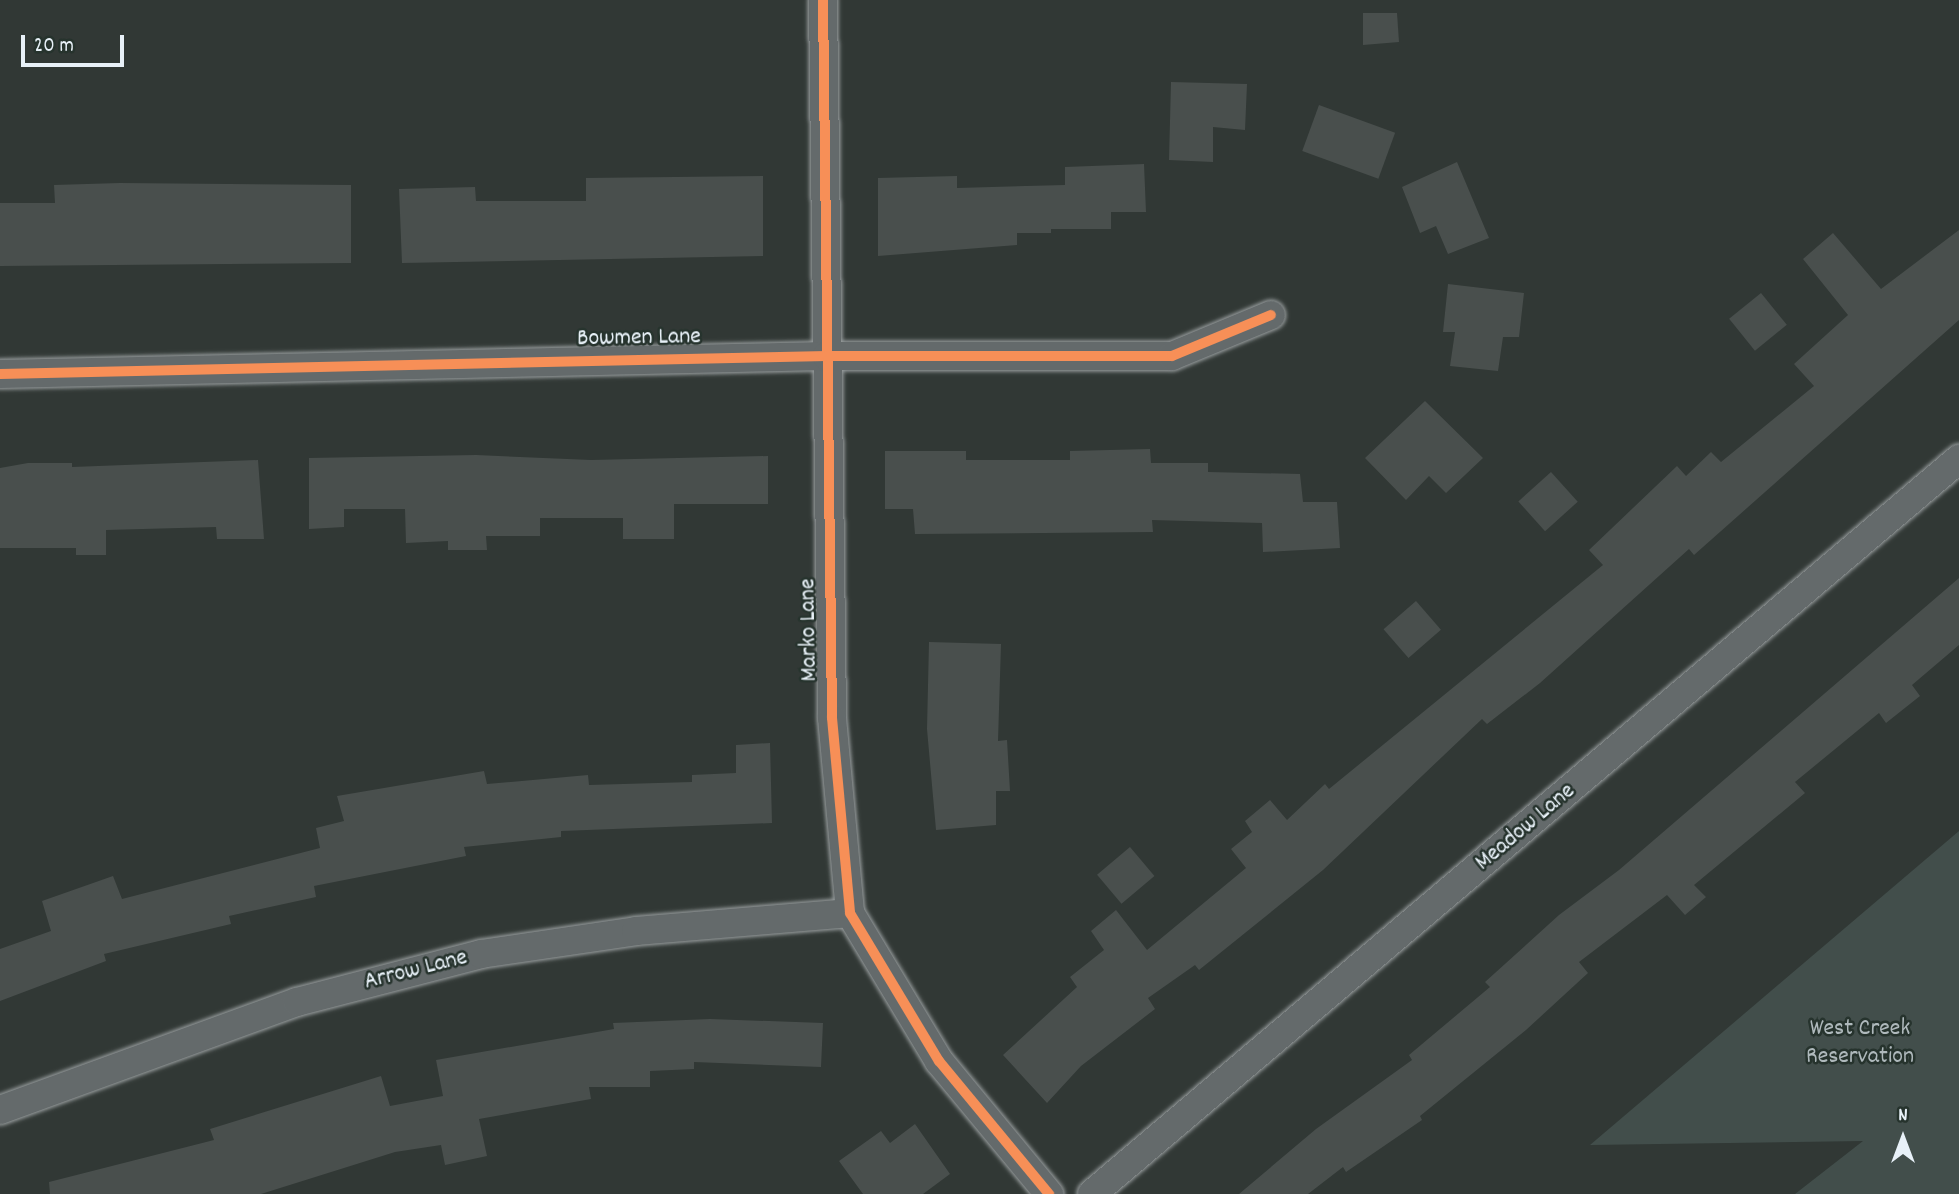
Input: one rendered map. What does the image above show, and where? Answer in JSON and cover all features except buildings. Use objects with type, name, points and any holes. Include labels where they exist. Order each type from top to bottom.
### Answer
[{"type":"street","name":"Marko Lane","points":[[823,0],[832,718],[850,913],[939,1061],[1049,1194]]},
{"type":"street","name":"Bowmen Lane","points":[[0,374],[827,356],[1172,356],[1271,315]]},
{"type":"street","name":"Meadow Lane","points":[[1092,1194],[1959,459]]},
{"type":"street","name":"Arrow Lane","points":[[0,1110],[297,1002],[481,954],[636,931],[850,913]]},
{"type":"green space","name":"West Creek Reservation","points":[[1959,831],[1959,1194],[1795,1194],[1863,1141],[1590,1145]]},
{"type":"cycle path","points":[[823,0],[832,718],[850,913],[939,1061],[1049,1194]]},
{"type":"cycle path","points":[[0,374],[827,356],[1172,356],[1271,315]]}]
